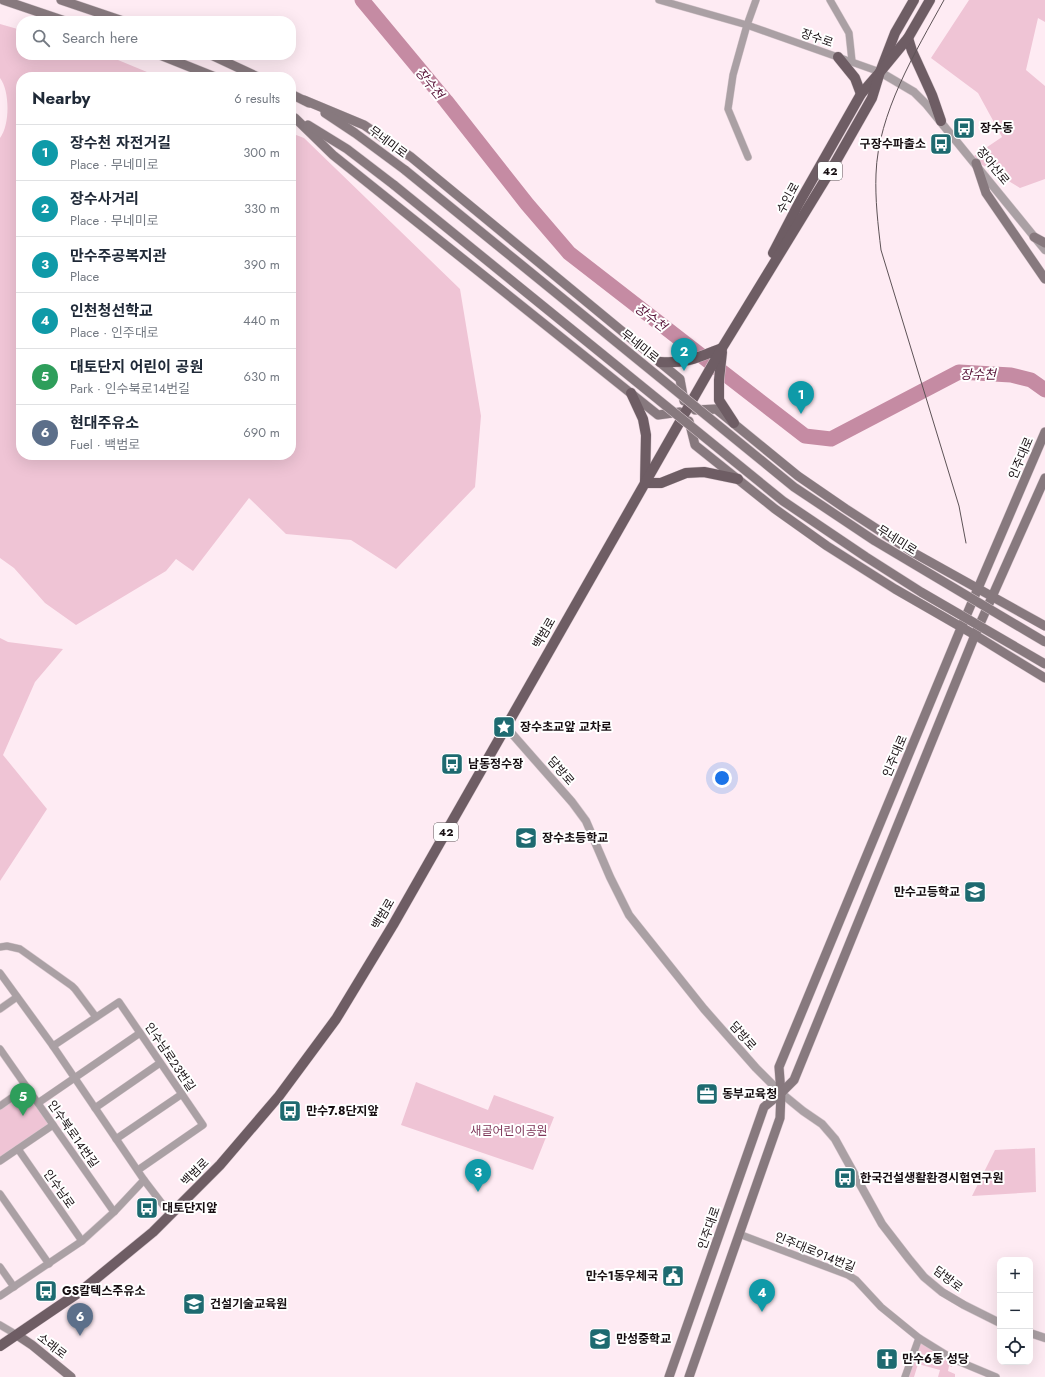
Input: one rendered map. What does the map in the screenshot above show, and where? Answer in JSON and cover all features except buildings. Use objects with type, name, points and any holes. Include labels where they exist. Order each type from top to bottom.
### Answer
[{"type":"main road","points":[[3,0],[49,16]]},
{"type":"main road","points":[[61,0],[108,16]]},
{"type":"main road","name":"수인로","points":[[686,411],[724,345],[831,170],[872,98],[895,33],[914,0]]},
{"type":"main road","name":"수인로","points":[[724,345],[799,203],[862,94],[908,38],[930,0]]},
{"type":"main road","points":[[908,38],[912,51],[932,95],[941,121]]},
{"type":"main road","points":[[838,57],[855,78],[862,94]]},
{"type":"main road","points":[[172,60],[202,72]]},
{"type":"main road","points":[[222,60],[247,72]]},
{"type":"main road","name":"무네미로","points":[[296,96],[355,133],[405,170],[794,487],[875,541],[1045,642]]},
{"type":"main road","points":[[304,100],[364,125],[411,157],[680,379],[686,411],[695,445],[775,509],[827,546],[895,589],[975,635],[1045,678]]},
{"type":"main road","points":[[296,119],[347,149],[394,185],[783,501],[921,592],[1045,664]]},
{"type":"main road","points":[[296,120],[333,155],[658,415],[716,409],[798,476],[846,509],[914,553],[1045,626]]},
{"type":"main road","points":[[976,163],[986,193],[1045,279]]},
{"type":"main road","points":[[1034,237],[1045,243]]},
{"type":"main road","points":[[660,362],[674,363],[691,360],[724,345]]},
{"type":"main road","points":[[724,345],[719,380],[719,400],[734,423]]},
{"type":"main road","points":[[631,393],[643,419],[646,435],[644,483],[661,483],[686,473],[704,472],[738,479]]},
{"type":"main road","name":"백범로","points":[[0,1346],[81,1291],[153,1232],[220,1164],[276,1099],[336,1019],[393,925],[686,411]]},
{"type":"main road","name":"인주대로","points":[[689,1377],[780,1118],[781,1093],[779,1066],[961,628],[1045,432]]},
{"type":"main road","name":"인주대로","points":[[669,1377],[764,1106],[781,1093],[794,1080],[975,635],[1045,478]]},
{"type":"main road","name":"소래로","points":[[17,1335],[32,1345],[71,1377]]},
{"type":"street","name":"장수로","points":[[659,0],[747,24],[880,72]]},
{"type":"street","points":[[748,157],[728,109],[733,75],[747,24],[756,0]]},
{"type":"street","points":[[830,0],[849,33],[852,61]]},
{"type":"street","name":"장아산로","points":[[880,72],[914,92],[926,104],[976,163],[1045,250]]},
{"type":"street","name":"담방로","points":[[506,727],[586,821],[610,877],[630,915],[704,1009],[756,1068],[803,1112],[822,1124],[835,1139],[882,1224],[909,1260],[942,1292],[964,1306],[997,1322]]},
{"type":"street","points":[[0,947],[7,946],[20,949],[65,981],[75,989],[96,1017],[53,1046]]},
{"type":"street","points":[[0,973],[53,1046],[144,1180],[170,1214]]},
{"type":"street","points":[[0,1009],[17,998]]},
{"type":"street","name":"인수남로23번길","points":[[96,1017],[119,1002],[203,1125],[138,1170]]},
{"type":"street","points":[[38,1103],[140,1033]]},
{"type":"street","name":"인수북로14번길","points":[[0,1049],[3,1058],[27,1087],[114,1212]]},
{"type":"street","points":[[95,1108],[160,1063]]},
{"type":"street","points":[[0,1106],[27,1087]]},
{"type":"street","points":[[116,1138],[182,1094]]},
{"type":"street","points":[[0,1162],[53,1125]]},
{"type":"street","name":"인수남로","points":[[18,1149],[82,1241]]},
{"type":"street","points":[[0,1296],[82,1241],[114,1212],[144,1180]]},
{"type":"street","points":[[0,1194],[49,1264]]},
{"type":"street","name":"인주대로914번길","points":[[739,1234],[848,1275],[856,1280],[882,1308],[919,1338],[953,1359],[996,1377]]},
{"type":"street","points":[[0,1267],[14,1287]]},
{"type":"street","points":[[0,1325],[17,1335]]},
{"type":"street","points":[[1033,1334],[1045,1338]]},
{"type":"street","points":[[905,1377],[919,1338]]},
{"type":"green space","points":[[969,0],[1045,0],[1045,22],[1038,18],[1026,70],[1045,86],[1045,179],[1020,188],[971,158],[1002,137],[978,93],[931,58]]},
{"type":"green space","points":[[0,24],[16,29],[16,60],[118,60],[147,72],[16,72],[16,460],[296,460],[296,135],[304,138],[460,289],[481,416],[475,487],[396,569],[351,540],[286,534],[249,498],[193,571],[176,559],[166,571],[76,625],[45,603],[14,568],[0,558],[0,138],[6,125],[8,108],[6,91],[0,78]]},
{"type":"green space","points":[[0,638],[8,642],[63,649],[35,682],[3,755],[47,809],[0,881]]},
{"type":"green space","name":"새골어린이공원","points":[[416,1082],[488,1110],[494,1095],[554,1117],[533,1170],[401,1125]]},
{"type":"green space","points":[[27,1087],[53,1125],[0,1161],[0,1106]]},
{"type":"green space","points":[[1035,1148],[1036,1192],[972,1196],[995,1150]]},
{"type":"green space","points":[[919,1342],[954,1360],[952,1367],[949,1366],[948,1371],[955,1374],[955,1377],[938,1377],[940,1370],[918,1364],[914,1377],[907,1377]]},
{"type":"waterway","name":"장수천","points":[[362,0],[446,101],[527,204],[569,253],[805,436],[831,439],[959,372],[1011,375],[1031,380],[1045,390]]},
{"type":"tram line","points":[[944,0],[910,62],[891,106],[883,129],[878,151],[876,193],[881,250],[959,506],[966,543]]},
{"type":"place","name":"장수동","points":[[964,128]]},
{"type":"place","name":"구장수파출소","points":[[941,144]]},
{"type":"place","name":"장수사거리","points":[[684,371]]},
{"type":"place","name":"장수천 자전거길","points":[[801,414]]},
{"type":"place","name":"장수초교앞 교차로","points":[[504,727]]},
{"type":"place","name":"남동정수장","points":[[452,764]]},
{"type":"place","name":"장수초등학교","points":[[526,838]]},
{"type":"place","name":"만수고등학교","points":[[975,892]]},
{"type":"place","name":"동부교육청","points":[[707,1094]]},
{"type":"place","name":"만수7.8단지앞","points":[[290,1111]]},
{"type":"place","name":"대토단지 어린이 공원","points":[[23,1116]]},
{"type":"place","name":"한국건설생활환경시험연구원","points":[[845,1178]]},
{"type":"place","name":"만수주공복지관","points":[[478,1192]]},
{"type":"place","name":"대토단지앞","points":[[147,1208]]},
{"type":"place","name":"만수1동우체국","points":[[673,1276]]},
{"type":"place","name":"GS칼텍스주유소","points":[[46,1291]]},
{"type":"place","name":"건설기술교육원","points":[[194,1304]]},
{"type":"place","name":"인천청선학교","points":[[762,1312]]},
{"type":"place","name":"현대주유소","points":[[80,1336]]},
{"type":"place","name":"만성중학교","points":[[600,1339]]},
{"type":"place","name":"만수6동 성당","points":[[887,1359]]}]
